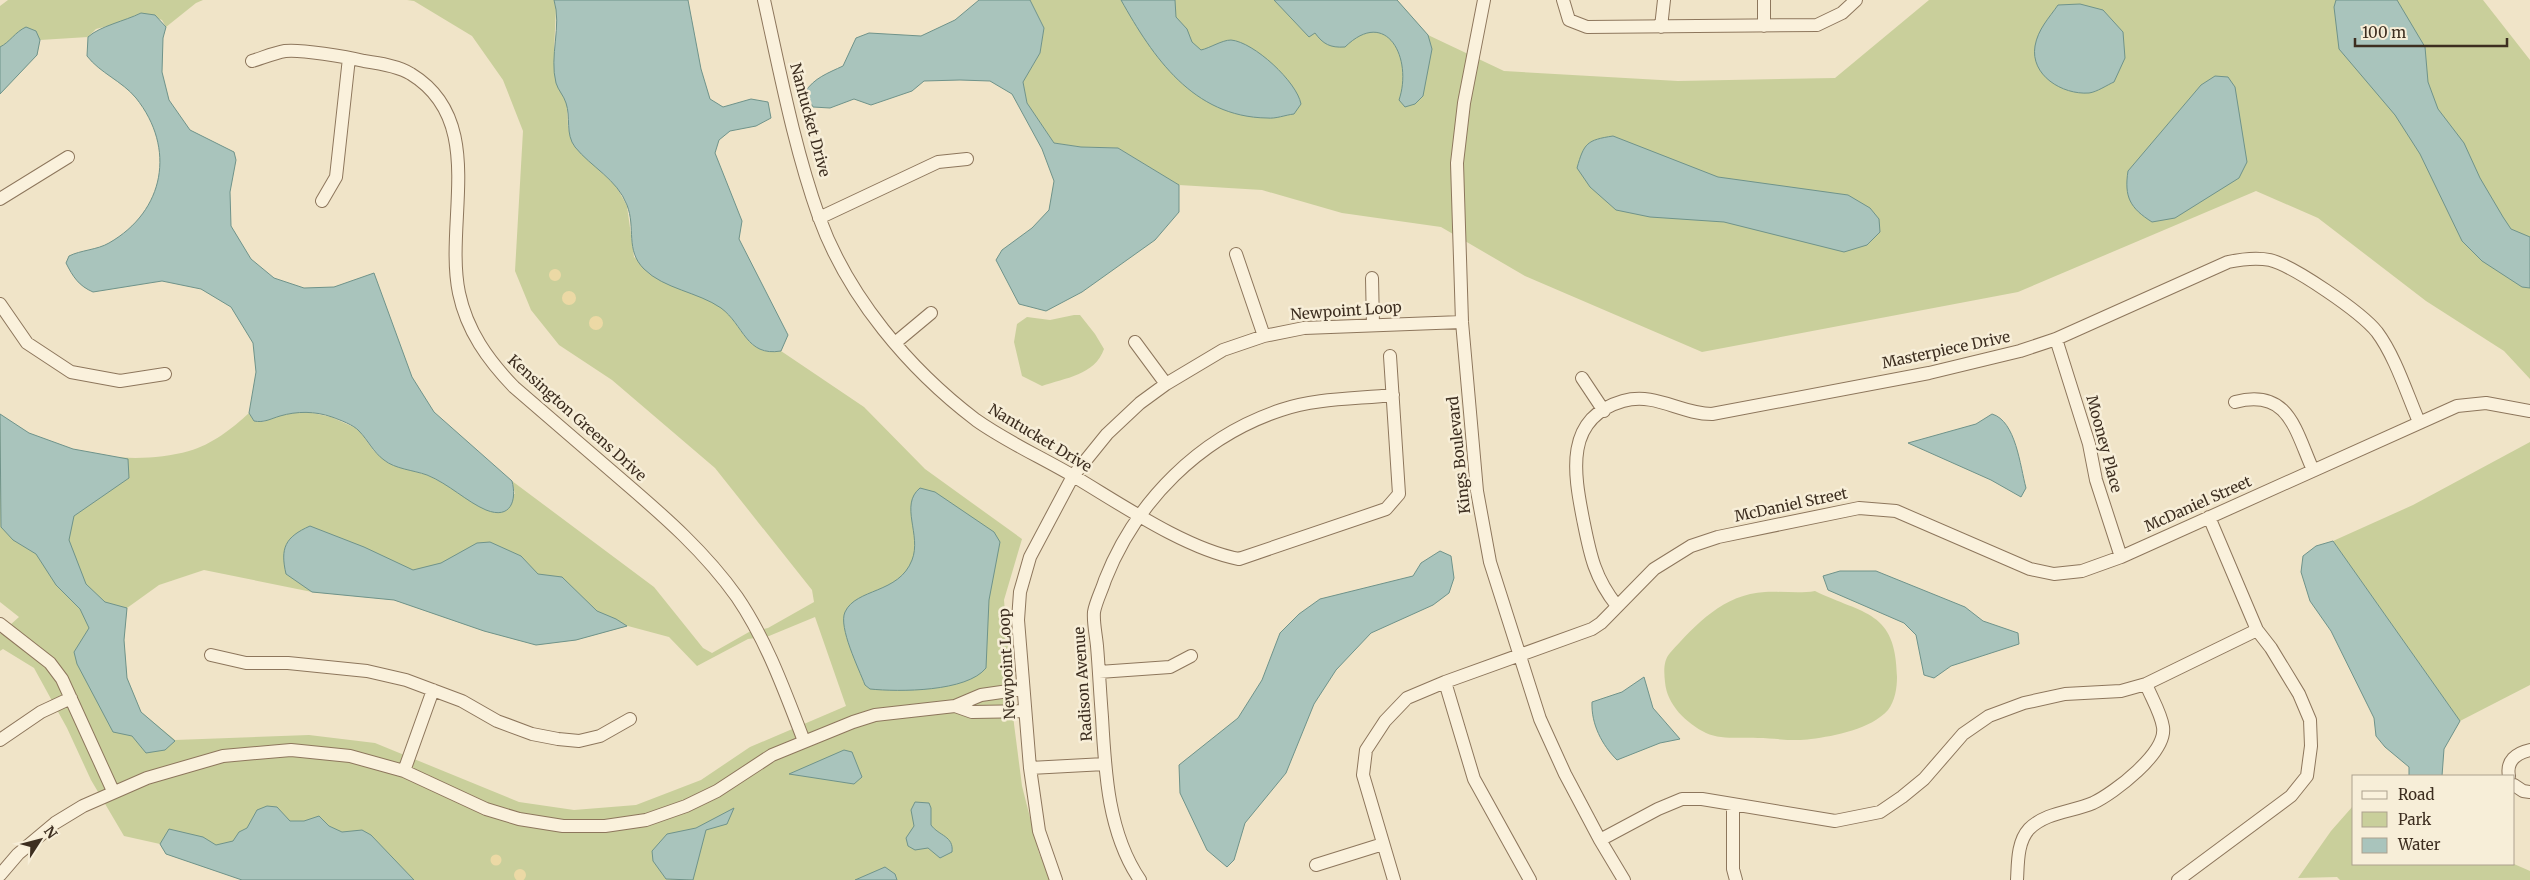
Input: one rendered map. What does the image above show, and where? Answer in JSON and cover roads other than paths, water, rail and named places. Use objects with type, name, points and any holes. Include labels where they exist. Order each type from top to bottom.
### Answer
[{"type":"street","name":"Nantucket Drive","points":[[764,0],[790,117],[819,218],[846,272],[871,312],[895,343],[926,377],[978,421],[1138,516],[1221,556],[1240,559],[1386,509],[1398,494],[1390,356]]},
{"type":"street","name":"Kings Boulevard","points":[[1484,0],[1464,103],[1457,163],[1462,322],[1477,491],[1490,562],[1540,719],[1565,774],[1600,840],[1624,880]]},
{"type":"street","points":[[1563,0],[1570,20],[1586,27],[1816,25],[1842,13],[1856,0]]},
{"type":"street","points":[[1661,27],[1664,0]]},
{"type":"street","points":[[1764,0],[1764,26]]},
{"type":"street","name":"Kensington Greens Drive","points":[[252,61],[286,51],[349,58],[410,73],[430,88],[446,111],[456,139],[459,171],[456,267],[459,294],[468,324],[480,346],[495,368],[514,387],[665,518],[697,547],[716,570],[737,598],[764,646],[804,741]]},
{"type":"street","points":[[322,201],[336,177],[349,58]]},
{"type":"street","points":[[0,199],[68,157]]},
{"type":"street","points":[[819,218],[938,162],[967,159]]},
{"type":"street","points":[[1236,254],[1264,336]]},
{"type":"street","name":"Masterpiece Drive","points":[[1617,606],[1606,592],[1595,572],[1575,471],[1576,452],[1581,438],[1591,422],[1604,411],[1623,401],[1646,398],[1698,413],[1721,413],[1929,373],[2020,351],[2056,340],[2218,265],[2240,259],[2268,260],[2298,272],[2371,325],[2382,341],[2419,422]]},
{"type":"street","points":[[1372,278],[1373,325]]},
{"type":"street","points":[[0,304],[27,343],[71,372],[120,381],[165,374]]},
{"type":"street","points":[[895,343],[931,313]]},
{"type":"street","name":"Newpoint Loop","points":[[1056,880],[1039,832],[1022,689],[1018,620],[1020,592],[1030,557],[1073,476],[1107,434],[1166,384],[1223,350],[1264,336],[1304,328],[1462,322]]},
{"type":"street","name":"Mooney Place","points":[[2056,340],[2090,444],[2096,480],[2121,557]]},
{"type":"street","points":[[1135,342],[1166,384]]},
{"type":"street","points":[[1582,378],[1604,411]]},
{"type":"street","name":"Radison Avenue","points":[[1140,880],[1134,871],[1112,814],[1105,764],[1094,613],[1112,562],[1138,516],[1178,470],[1214,442],[1250,421],[1283,409],[1309,403],[1393,395]]},
{"type":"street","points":[[2235,402],[2257,398],[2272,402],[2280,408],[2292,424],[2313,470]]},
{"type":"street","name":"McDaniel Street","points":[[1394,880],[1363,775],[1366,750],[1385,721],[1407,698],[1445,682],[1592,629],[1654,569],[1691,546],[1734,534],[1859,508],[1896,511],[2030,569],[2054,574],[2082,571],[2121,557],[2457,406],[2477,402],[2530,411]]},
{"type":"street","points":[[2178,880],[2291,796],[2307,776],[2311,746],[2310,720],[2299,694],[2271,648],[2257,630],[2209,517]]},
{"type":"street","points":[[0,624],[50,663],[62,679],[112,791]]},
{"type":"street","points":[[1600,840],[1658,809],[1682,799],[1702,800],[1835,821],[1880,812],[1902,798],[1924,779],[1964,734],[1989,716],[2024,703],[2065,694],[2121,690],[2146,684],[2257,630]]},
{"type":"street","points":[[211,656],[246,663],[296,663],[367,671],[433,690],[462,701],[515,728],[532,734],[558,739],[579,741],[600,736],[630,719]]},
{"type":"street","points":[[1099,672],[1170,667],[1191,656]]},
{"type":"street","points":[[1445,682],[1474,779],[1530,880]]},
{"type":"street","points":[[2018,880],[2018,854],[2028,830],[2044,818],[2094,802],[2137,772],[2156,751],[2163,728],[2146,684]]},
{"type":"street","points":[[0,875],[18,854],[55,823],[112,791],[195,763],[260,751],[291,750],[334,753],[370,760],[404,771],[476,805],[503,814],[551,825],[594,827],[646,820],[686,806],[717,791],[763,760],[804,741],[875,715],[955,706],[981,695],[1022,689]]},
{"type":"street","points":[[404,771],[433,690]]},
{"type":"street","points":[[0,740],[41,712],[71,698]]},
{"type":"street","points":[[955,706],[972,712],[1025,711]]},
{"type":"street","points":[[2509,775],[2508,764],[2513,757],[2530,750]]},
{"type":"street","points":[[1030,768],[1105,764]]},
{"type":"street","points":[[2515,786],[2523,791],[2530,792]]},
{"type":"street","points":[[1733,805],[1733,869],[1736,880]]},
{"type":"street","points":[[1316,865],[1383,844]]},
{"type":"water","points":[[554,0],[688,0],[701,69],[710,99],[723,107],[751,99],[768,102],[771,118],[756,126],[730,131],[719,140],[715,153],[742,221],[739,239],[788,335],[781,351],[769,352],[753,345],[721,308],[661,281],[652,276],[638,262],[633,246],[630,214],[623,196],[610,180],[581,154],[570,137],[565,100],[557,86],[554,73],[557,20]]},
{"type":"water","points":[[979,0],[1030,0],[1044,28],[1040,53],[1023,82],[1027,103],[1054,143],[1081,147],[1118,148],[1179,185],[1179,212],[1155,240],[1082,292],[1046,311],[1019,304],[996,260],[1002,250],[1032,228],[1049,210],[1054,181],[1042,149],[1012,94],[990,81],[924,81],[912,91],[871,105],[854,99],[830,108],[813,107],[805,92],[817,79],[843,66],[856,38],[869,33],[921,36],[955,20]]},
{"type":"water","points":[[1121,0],[1175,0],[1176,17],[1187,29],[1192,42],[1201,50],[1224,41],[1240,42],[1273,64],[1292,85],[1301,104],[1294,114],[1267,118],[1241,115],[1217,107],[1197,95],[1178,80],[1147,42]]},
{"type":"water","points":[[1274,0],[1397,0],[1428,35],[1432,49],[1423,96],[1415,104],[1405,107],[1399,100],[1402,69],[1399,54],[1393,43],[1384,35],[1373,32],[1360,36],[1345,47],[1331,46],[1324,43],[1315,33],[1309,37]]},
{"type":"water","points":[[2336,0],[2397,0],[2425,47],[2428,82],[2438,109],[2464,143],[2480,178],[2511,229],[2530,237],[2530,288],[2522,287],[2482,261],[2462,241],[2420,154],[2395,115],[2339,49],[2334,7]]},
{"type":"water","points":[[2080,4],[2103,10],[2123,32],[2125,58],[2114,82],[2089,93],[2068,91],[2050,81],[2038,66],[2035,56],[2035,46],[2039,34],[2058,5]]},
{"type":"water","points":[[141,13],[155,15],[166,27],[163,38],[162,72],[169,100],[190,130],[234,152],[236,160],[230,192],[231,226],[251,259],[274,278],[304,288],[334,287],[374,273],[412,377],[434,412],[512,481],[513,501],[507,510],[494,512],[486,510],[427,475],[388,463],[380,457],[357,429],[332,417],[313,413],[299,413],[286,414],[264,421],[254,421],[249,413],[256,372],[253,343],[231,307],[201,289],[162,281],[93,292],[80,284],[74,277],[66,263],[69,256],[109,243],[128,230],[142,214],[153,196],[158,177],[160,157],[157,137],[149,117],[130,92],[87,56],[88,37],[93,33]]},
{"type":"water","points":[[26,27],[36,31],[40,40],[37,55],[0,94],[0,47]]},
{"type":"water","points":[[2215,76],[2228,77],[2235,87],[2247,162],[2239,178],[2175,218],[2152,222],[2138,212],[2130,201],[2127,188],[2128,171],[2201,85]]},
{"type":"water","points":[[1613,136],[1718,177],[1848,195],[1870,208],[1879,219],[1880,232],[1867,245],[1844,252],[1724,222],[1650,217],[1616,210],[1590,187],[1577,168],[1582,153],[1588,144],[1597,139]]},
{"type":"water","points":[[0,414],[29,433],[73,449],[128,459],[129,478],[74,516],[69,540],[86,584],[105,602],[127,608],[124,640],[127,678],[141,712],[175,741],[165,750],[146,753],[132,736],[113,732],[77,664],[74,652],[89,628],[80,609],[56,585],[36,554],[13,540],[1,527]]},
{"type":"water","points":[[1992,414],[2000,418],[2007,425],[2016,445],[2026,488],[2021,497],[1991,480],[1908,443],[1976,424]]},
{"type":"water","points":[[920,488],[935,492],[994,532],[1000,542],[989,600],[986,668],[977,676],[949,686],[914,690],[870,689],[865,685],[850,648],[844,627],[845,612],[858,599],[888,585],[906,571],[912,560],[915,541],[911,503],[914,495]]},
{"type":"water","points":[[310,526],[364,547],[413,570],[441,563],[477,543],[490,542],[521,556],[538,574],[562,577],[597,611],[627,626],[576,640],[536,645],[484,631],[394,600],[312,592],[286,574],[284,565],[286,544],[295,534]]},
{"type":"water","points":[[2333,541],[2460,721],[2444,749],[2442,775],[2409,775],[2409,767],[2385,747],[2376,736],[2374,718],[2331,631],[2310,601],[2301,572],[2303,556],[2316,546]]},
{"type":"water","points":[[1440,551],[1451,556],[1454,578],[1449,593],[1433,605],[1371,633],[1336,670],[1314,704],[1286,773],[1245,823],[1234,860],[1227,867],[1207,850],[1180,793],[1179,765],[1238,718],[1262,680],[1280,633],[1299,614],[1320,599],[1413,576],[1421,563]]},
{"type":"water","points":[[1840,571],[1876,571],[1965,607],[1983,621],[2018,633],[2019,644],[1951,666],[1934,678],[1924,675],[1916,635],[1904,623],[1828,590],[1823,576]]},
{"type":"water","points":[[1644,677],[1653,708],[1680,739],[1660,743],[1617,760],[1598,734],[1593,718],[1592,702],[1622,692]]},
{"type":"water","points":[[844,750],[852,752],[862,777],[854,784],[789,774]]},
{"type":"water","points":[[915,802],[929,803],[931,808],[931,825],[948,839],[951,843],[952,852],[940,858],[928,848],[915,850],[908,846],[906,838],[914,826],[911,810]]},
{"type":"water","points":[[267,806],[277,807],[290,821],[304,821],[319,816],[329,826],[342,832],[362,830],[371,835],[414,880],[242,880],[166,854],[160,844],[169,829],[203,837],[216,845],[233,841],[239,832],[247,828],[257,810]]},
{"type":"water","points":[[734,808],[727,824],[706,830],[693,880],[666,879],[653,861],[652,851],[667,834],[696,828]]},
{"type":"water","points":[[885,867],[895,874],[897,880],[855,880]]}]
